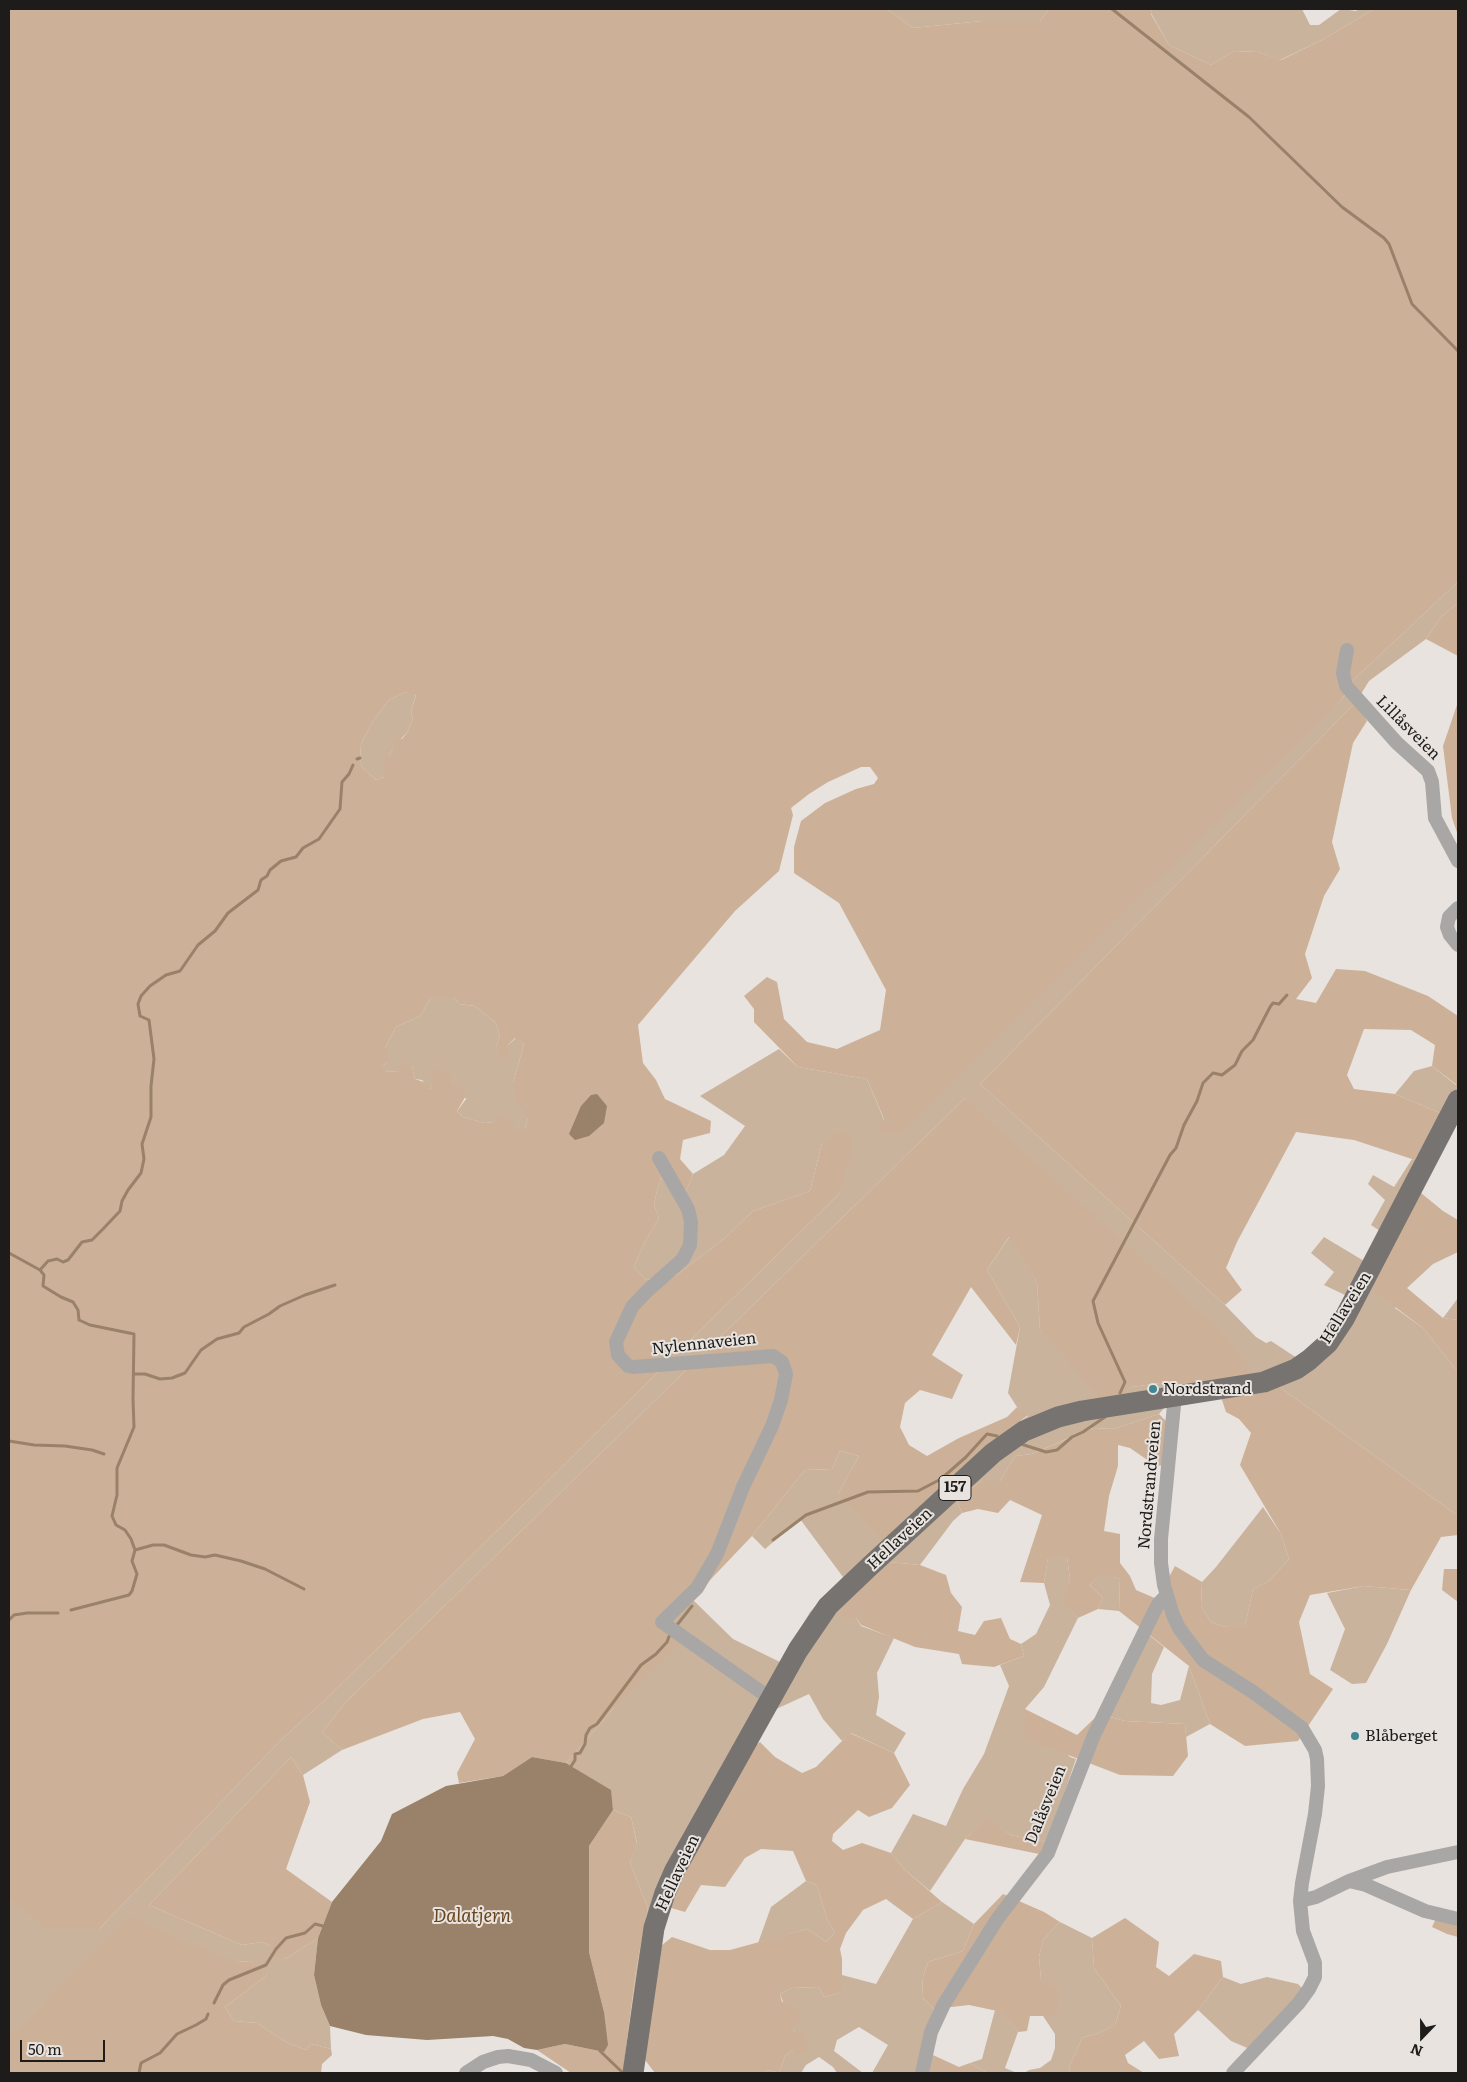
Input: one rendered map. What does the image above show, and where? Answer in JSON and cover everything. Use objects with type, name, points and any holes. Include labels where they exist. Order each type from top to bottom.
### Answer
[{"type":"main road","name":"Hellaveien","points":[[633,2073],[651,1945],[665,1893],[675,1870],[807,1635],[834,1600],[945,1497],[1007,1442],[1024,1431],[1058,1417],[1116,1404],[1255,1383],[1280,1376],[1309,1360],[1328,1343],[1344,1319],[1458,1100]]},
{"type":"street","name":"Lillåsveien","points":[[1347,650],[1343,665],[1346,686],[1391,738],[1428,771],[1432,782],[1435,818],[1458,861]]},
{"type":"street","points":[[1458,908],[1449,918],[1447,927],[1458,945]]},
{"type":"street","name":"Nylennaveien","points":[[659,1158],[688,1209],[691,1222],[690,1245],[682,1259],[632,1307],[616,1342],[618,1355],[628,1366],[633,1367],[773,1356],[782,1362],[786,1374],[781,1400],[772,1426],[743,1486],[717,1554],[697,1588],[662,1622],[771,1699]]},
{"type":"street","name":"Nordstrandveien","points":[[1175,1395],[1161,1538],[1161,1563],[1166,1596],[1179,1628],[1202,1660],[1218,1672],[1253,1692],[1302,1728],[1315,1750],[1318,1786],[1300,1901],[1303,1931],[1315,1963],[1313,1982],[1298,2004],[1233,2073]]},
{"type":"street","name":"Dalåsveien","points":[[922,2073],[931,2032],[944,2004],[1001,1913],[1048,1853],[1094,1735],[1154,1612],[1166,1596]]},
{"type":"street","points":[[1300,1901],[1316,1897],[1349,1881],[1387,1867],[1458,1852]]},
{"type":"street","points":[[1349,1881],[1366,1885],[1425,1911],[1458,1919]]},
{"type":"street","points":[[466,2073],[483,2062],[498,2056],[519,2056],[556,2073]]},
{"type":"shaded area","points":[[9,9],[887,9],[913,28],[982,21],[1040,21],[1049,9],[1152,9],[1151,14],[1169,45],[1211,65],[1234,51],[1258,52],[1281,60],[1322,40],[1374,9],[1458,9],[1458,582],[1352,681],[1343,698],[902,1132],[882,1135],[878,1129],[884,1119],[867,1079],[798,1067],[754,1022],[754,1009],[744,996],[767,977],[777,982],[784,1019],[807,1042],[837,1049],[880,1030],[886,990],[839,903],[794,873],[794,847],[801,821],[825,803],[856,789],[874,784],[878,778],[870,767],[861,767],[828,782],[791,808],[793,815],[779,871],[735,911],[638,1025],[643,1063],[656,1080],[665,1099],[711,1121],[710,1133],[683,1140],[680,1159],[693,1174],[686,1191],[661,1178],[654,1205],[659,1218],[644,1243],[634,1267],[646,1280],[677,1275],[726,1237],[753,1211],[810,1191],[822,1143],[843,1129],[854,1144],[840,1193],[326,1699],[280,1741],[99,1929],[46,1929],[9,1899]],"holes":[[[405,692],[416,695],[411,711],[413,719],[402,739],[397,737],[393,740],[393,749],[389,756],[384,756],[384,777],[376,780],[362,767],[360,758],[361,744],[373,721],[389,700]],[[431,998],[455,998],[459,1004],[475,1006],[496,1023],[500,1036],[496,1047],[500,1059],[508,1058],[507,1046],[515,1038],[524,1044],[513,1083],[514,1101],[520,1107],[528,1104],[524,1113],[528,1118],[525,1129],[517,1129],[513,1122],[498,1115],[494,1122],[484,1123],[463,1117],[457,1111],[467,1094],[464,1089],[451,1083],[452,1080],[449,1072],[437,1069],[430,1074],[432,1086],[430,1089],[427,1083],[415,1079],[412,1066],[406,1061],[400,1066],[399,1072],[384,1071],[382,1066],[387,1063],[389,1053],[385,1048],[396,1027],[420,1016]]]},
{"type":"shaded area","points":[[887,9],[1049,9],[1040,21],[982,21],[913,28]]},
{"type":"shaded area","points":[[1152,9],[1302,9],[1310,25],[1319,25],[1341,9],[1356,11],[1359,9],[1374,9],[1322,40],[1280,60],[1258,52],[1234,51],[1211,65],[1169,45],[1151,13]]},
{"type":"shaded area","points":[[1458,582],[1458,603],[1442,616],[1426,639],[1369,681],[1356,702],[980,1084],[1225,1305],[1256,1337],[1266,1343],[1271,1341],[1297,1358],[1322,1337],[1347,1296],[1324,1285],[1334,1272],[1311,1253],[1324,1237],[1364,1261],[1380,1231],[1371,1225],[1385,1200],[1368,1184],[1373,1175],[1394,1187],[1412,1159],[1416,1160],[1440,1113],[1395,1094],[1414,1071],[1432,1066],[1456,1085],[1458,1083],[1458,1114],[1421,1193],[1395,1308],[1423,1328],[1458,1372],[1458,1516],[1278,1386],[1165,1407],[1159,1414],[1114,1429],[1092,1428],[1032,1454],[1015,1456],[1000,1481],[982,1481],[956,1498],[962,1513],[953,1521],[920,1565],[889,1562],[856,1618],[861,1626],[894,1638],[877,1673],[879,1697],[876,1715],[906,1733],[894,1753],[851,1733],[842,1741],[823,1719],[809,1694],[774,1710],[668,1907],[627,2045],[636,1970],[648,1908],[630,1863],[637,1843],[631,1817],[613,1810],[610,1790],[566,1763],[614,1708],[671,1621],[691,1598],[733,1639],[780,1662],[810,1612],[843,1577],[800,1519],[765,1549],[752,1536],[805,1470],[832,1469],[840,1451],[859,1456],[838,1494],[993,1442],[1028,1416],[1017,1407],[1008,1393],[1020,1327],[987,1270],[1010,1236],[1037,1282],[1040,1330],[1119,1397],[1132,1387],[1160,1383],[1179,1387],[965,1098],[347,1701],[322,1732],[342,1750],[303,1775],[291,1757],[149,1905],[242,1945],[262,1942],[271,1946],[285,1959],[318,1938],[314,1975],[321,2005],[330,2026],[331,2049],[311,2044],[306,2050],[286,2042],[257,2023],[234,2021],[225,2007],[267,1975],[250,1961],[238,1962],[9,2038],[9,1899],[15,1903],[99,1929],[280,1741],[326,1699],[840,1193],[822,1143],[810,1191],[753,1211],[726,1237],[677,1275],[646,1280],[634,1267],[644,1243],[659,1218],[654,1205],[661,1178],[686,1191],[693,1174],[724,1155],[745,1126],[700,1096],[779,1049],[798,1067],[867,1079],[884,1120],[1343,698],[1352,681]]},
{"type":"shaded area","points":[[1458,603],[1458,656],[1426,639],[1442,616]]},
{"type":"shaded area","points":[[405,692],[416,694],[411,711],[413,719],[408,731],[401,739],[393,740],[393,749],[389,756],[384,756],[384,777],[376,780],[362,767],[360,758],[361,744],[373,721],[389,700]]},
{"type":"shaded area","points":[[1356,702],[1367,721],[1353,743],[1332,842],[1340,869],[1324,896],[1305,954],[1312,978],[1296,999],[1316,1003],[1336,969],[1365,971],[1428,996],[1458,1016],[1458,1083],[1457,1085],[1432,1066],[1435,1045],[1411,1030],[1364,1029],[1347,1075],[1354,1089],[1395,1094],[1440,1113],[1415,1160],[1354,1140],[1296,1132],[1237,1242],[1226,1268],[1242,1290],[1225,1305],[980,1084]]},
{"type":"shaded area","points":[[1458,702],[1458,835],[1452,818],[1443,746]]},
{"type":"shaded area","points":[[431,998],[455,998],[459,1004],[475,1006],[496,1023],[500,1036],[496,1047],[507,1046],[516,1038],[524,1044],[513,1083],[528,1103],[528,1118],[525,1129],[517,1129],[494,1122],[484,1123],[463,1117],[457,1111],[466,1099],[460,1089],[451,1083],[432,1086],[430,1089],[422,1080],[415,1079],[412,1066],[399,1072],[383,1071],[382,1066],[387,1063],[385,1048],[396,1027],[420,1016]]},
{"type":"shaded area","points":[[965,1098],[1216,1325],[1247,1362],[1247,1375],[1178,1387],[1160,1383],[1132,1387],[1120,1397],[1100,1399],[1040,1330],[1037,1282],[1009,1237],[987,1270],[1020,1327],[1016,1345],[971,1287],[932,1355],[963,1375],[952,1399],[920,1390],[905,1403],[900,1427],[909,1445],[927,1456],[959,1438],[1007,1417],[1017,1407],[1028,1415],[993,1442],[883,1541],[838,1494],[859,1456],[840,1451],[832,1469],[805,1470],[752,1536],[671,1621],[681,1634],[680,1644],[614,1708],[566,1763],[532,1757],[503,1776],[459,1783],[457,1773],[475,1739],[460,1712],[423,1719],[342,1750],[322,1732],[347,1701]]},
{"type":"shaded area","points":[[1421,1193],[1443,1211],[1458,1220],[1458,1252],[1433,1264],[1407,1288],[1443,1318],[1458,1320],[1458,1372],[1423,1328],[1371,1289]]},
{"type":"shaded area","points":[[1458,1298],[1458,1320],[1443,1318]]},
{"type":"shaded area","points":[[1278,1386],[1458,1516],[1458,1535],[1441,1537],[1411,1590],[1364,1586],[1310,1595],[1299,1622],[1310,1674],[1333,1689],[1298,1741],[1245,1746],[1210,1724],[1189,1666],[1119,1611],[1120,1579],[1102,1574],[1090,1585],[1103,1598],[1098,1609],[1078,1618],[1062,1603],[1070,1579],[1067,1557],[1048,1558],[1044,1583],[1020,1582],[1042,1515],[1010,1500],[998,1513],[978,1509],[962,1513],[956,1498],[982,1481],[1000,1481],[1015,1456],[1032,1454],[1093,1428],[1114,1429],[1159,1414],[1166,1421],[1164,1465],[1156,1466],[1130,1448],[1118,1445],[1118,1466],[1109,1496],[1104,1531],[1120,1534],[1120,1563],[1130,1576],[1136,1590],[1157,1599],[1175,1566],[1202,1582],[1201,1606],[1211,1622],[1225,1627],[1235,1625],[1241,1628],[1246,1622],[1253,1589],[1269,1581],[1289,1559],[1281,1534],[1240,1465],[1251,1433],[1239,1419],[1226,1412],[1221,1397]]},
{"type":"shaded area","points":[[1263,1507],[1281,1534],[1289,1559],[1269,1581],[1253,1589],[1246,1622],[1241,1629],[1235,1626],[1225,1627],[1211,1622],[1201,1606],[1202,1582]]},
{"type":"shaded area","points":[[1048,1557],[1067,1557],[1070,1579],[1063,1603],[1078,1618],[1044,1687],[1025,1709],[1070,1757],[1076,1759],[1047,1842],[1010,1835],[989,1819],[965,1839],[930,1891],[904,1869],[891,1853],[913,1814],[946,1826],[963,1789],[984,1754],[1009,1686],[1000,1665],[1024,1656],[1021,1644],[1036,1634],[1050,1605],[1044,1583]]},
{"type":"shaded area","points":[[889,1562],[920,1565],[946,1575],[951,1593],[962,1607],[958,1631],[975,1635],[984,1621],[1001,1618],[1010,1639],[1021,1644],[1024,1656],[994,1667],[962,1664],[959,1654],[915,1647],[861,1625],[856,1618],[843,1618],[841,1610]]},
{"type":"shaded area","points":[[1444,1569],[1458,1569],[1458,1602],[1442,1590]]},
{"type":"shaded area","points":[[1102,1573],[1120,1579],[1119,1611],[1098,1609],[1103,1598],[1090,1585]]},
{"type":"shaded area","points":[[1364,1586],[1411,1590],[1387,1644],[1366,1683],[1352,1684],[1330,1670],[1345,1629],[1327,1593]]},
{"type":"shaded area","points":[[1149,1635],[1164,1647],[1152,1674],[1151,1703],[1161,1705],[1180,1700],[1189,1666],[1210,1724],[1186,1737],[1185,1724],[1125,1721],[1107,1716]]},
{"type":"shaded area","points":[[1025,1709],[1077,1735],[1099,1714],[1125,1721],[1185,1724],[1188,1756],[1173,1776],[1120,1775],[1024,1738]]},
{"type":"shaded area","points":[[850,1733],[894,1753],[910,1785],[892,1808],[869,1817],[858,1810],[833,1834],[832,1841],[843,1850],[862,1843],[891,1853],[904,1869],[942,1902],[913,1919],[886,1899],[863,1910],[846,1933],[840,1949],[842,1959],[842,1992],[824,1997],[819,1987],[792,1988],[780,1994],[782,2002],[796,2005],[802,2020],[793,2027],[795,2033],[802,2032],[808,2042],[807,2053],[799,2055],[793,2050],[785,2056],[779,2073],[769,2070],[764,2073],[655,2073],[645,2060],[656,1950],[672,1937],[710,1950],[730,1950],[807,1929],[826,1942],[835,1933],[827,1919],[817,1885],[806,1881],[793,1851],[761,1849],[745,1858],[725,1887],[701,1885],[685,1912],[668,1907],[686,1865],[748,1751],[760,1742],[775,1757],[802,1773],[816,1767]]},
{"type":"shaded area","points":[[291,1757],[303,1775],[310,1802],[286,1869],[332,1902],[318,1938],[285,1959],[269,1954],[271,1946],[262,1942],[242,1945],[149,1905]]},
{"type":"shaded area","points":[[613,1810],[631,1817],[637,1844],[630,1863],[648,1908],[636,1970],[623,2073],[571,2073],[537,2050],[565,2044],[604,2052],[604,2012],[589,1952],[589,1846]]},
{"type":"shaded area","points":[[989,1818],[1010,1835],[1047,1842],[1039,1854],[965,1839]]},
{"type":"shaded area","points":[[806,1881],[817,1885],[827,1919],[835,1933],[826,1942],[807,1929],[758,1943],[771,1907]]},
{"type":"shaded area","points":[[1003,1894],[1044,1912],[1060,1922],[1043,1940],[1039,1957],[1041,1980],[1060,1990],[1056,2016],[1030,2016],[1027,2031],[1018,2032],[1002,2012],[969,2005],[934,2009],[922,1997],[923,1977],[928,1962],[963,1951],[974,1924]]},
{"type":"shaded area","points":[[942,1902],[974,1924],[963,1951],[928,1962],[923,1977],[922,1997],[934,2009],[918,2066],[928,2073],[872,2073],[888,2045],[859,2027],[837,2040],[834,2051],[863,2073],[837,2073],[833,2067],[819,2057],[806,2065],[801,2073],[779,2073],[785,2056],[793,2050],[795,2033],[780,1994],[792,1988],[819,1987],[824,1997],[841,1992],[842,1975],[876,1984],[913,1919]]},
{"type":"shaded area","points":[[128,1916],[238,1962],[250,1961],[265,1971],[267,1975],[225,2007],[234,2021],[257,2023],[286,2042],[306,2050],[311,2044],[331,2049],[332,2055],[322,2064],[321,2073],[9,2073],[9,2038]]},
{"type":"shaded area","points":[[1125,1918],[1159,1942],[1156,1967],[1169,1976],[1194,1954],[1221,1961],[1223,1977],[1198,2010],[1174,2034],[1179,2056],[1159,2059],[1144,2041],[1125,2055],[1128,2063],[1144,2073],[1069,2073],[1070,2065],[1082,2038],[1099,2033],[1115,2025],[1121,2006],[1094,1968],[1092,1938]]},
{"type":"shaded area","points":[[1436,1918],[1458,1918],[1458,1937],[1432,1927]]},
{"type":"shaded area","points":[[1060,1922],[1092,1938],[1094,1968],[1121,2006],[1115,2025],[1099,2033],[1082,2038],[1070,2065],[1069,2073],[1024,2073],[1040,2068],[1051,2060],[1055,2048],[1055,2034],[1043,2016],[1056,2016],[1041,1980],[1039,1957],[1043,1940]]},
{"type":"shaded area","points":[[1223,1977],[1241,1984],[1267,1977],[1298,1984],[1308,1994],[1259,2053],[1231,2041],[1198,2010]]},
{"type":"shaded area","points":[[995,2010],[1003,2012],[1018,2032],[1005,2068],[1017,2073],[987,2073],[970,2063],[982,2059]]},
{"type":"shaded area","points":[[922,2050],[959,2067],[970,2063],[987,2073],[928,2073]]},
{"type":"shaded area","points":[[769,2070],[779,2073],[764,2073]]},
{"type":"water","points":[[597,1094],[607,1106],[604,1123],[589,1136],[575,1140],[569,1134],[581,1106],[591,1095]]},
{"type":"water","name":"Dalatjern","points":[[532,1757],[566,1763],[611,1790],[613,1810],[589,1846],[589,1952],[604,2012],[608,2045],[604,2052],[565,2044],[537,2050],[524,2048],[508,2039],[493,2036],[427,2040],[366,2035],[330,2026],[321,2005],[314,1975],[318,1938],[332,1902],[381,1841],[392,1814],[446,1786],[503,1776]]},
{"type":"waterway","points":[[1112,9],[1249,117],[1342,207],[1384,238],[1389,244],[1412,304],[1458,351]]},
{"type":"waterway","points":[[40,1270],[48,1261],[57,1259],[63,1262],[68,1260],[82,1242],[92,1240],[120,1211],[122,1201],[128,1190],[141,1173],[144,1159],[142,1144],[151,1117],[151,1086],[154,1059],[149,1020],[140,1016],[138,1004],[141,996],[150,986],[166,975],[180,971],[198,945],[215,931],[228,913],[258,890],[261,880],[267,876],[270,870],[281,861],[296,857],[303,848],[319,839],[340,809],[342,782],[349,774],[353,765]]},
{"type":"waterway","points":[[1120,1393],[1125,1382],[1098,1323],[1093,1301],[1170,1155],[1176,1148],[1203,1083],[1213,1073],[1222,1075],[1235,1065],[1242,1051],[1253,1040],[1270,1007],[1273,1003],[1279,1004],[1287,995]]},
{"type":"waterway","points":[[9,1253],[40,1270],[44,1275],[43,1286],[73,1302],[78,1310],[79,1320],[90,1325],[134,1334],[134,1427],[117,1468],[117,1495],[112,1516],[116,1525],[125,1530],[131,1539],[135,1550],[132,1561],[137,1574],[129,1595],[71,1610]]},
{"type":"waterway","points":[[134,1374],[145,1374],[160,1379],[172,1378],[185,1373],[201,1350],[217,1339],[239,1333],[244,1327],[280,1306],[335,1285]]},
{"type":"waterway","points":[[1021,1444],[1046,1452],[1057,1450],[1072,1437],[1105,1417]]},
{"type":"waterway","points":[[773,1540],[806,1515],[868,1492],[918,1491],[941,1479],[966,1457],[987,1434],[997,1436]]},
{"type":"waterway","points":[[9,1441],[34,1445],[65,1446],[92,1450],[104,1454]]},
{"type":"waterway","points":[[135,1550],[153,1545],[164,1545],[191,1555],[205,1557],[215,1555],[265,1569],[304,1589]]},
{"type":"waterway","points":[[677,1625],[692,1606]]},
{"type":"waterway","points":[[9,1620],[14,1615],[27,1613],[58,1613]]},
{"type":"waterway","points":[[570,1768],[575,1760],[575,1754],[580,1753],[585,1744],[586,1735],[590,1728],[597,1724],[641,1665],[656,1654],[667,1642],[670,1634]]},
{"type":"waterway","points":[[214,2003],[223,1985],[229,1980],[266,1965],[286,1938],[305,1933],[315,1924],[323,1926]]},
{"type":"waterway","points":[[139,2073],[141,2063],[160,2053],[177,2034],[206,2019],[208,2014]]},
{"type":"waterway","points":[[600,2051],[623,2073]]},
{"type":"place","name":"Nordstrand","points":[[1153,1389]]},
{"type":"place","name":"Blåberget","points":[[1355,1736]]}]
